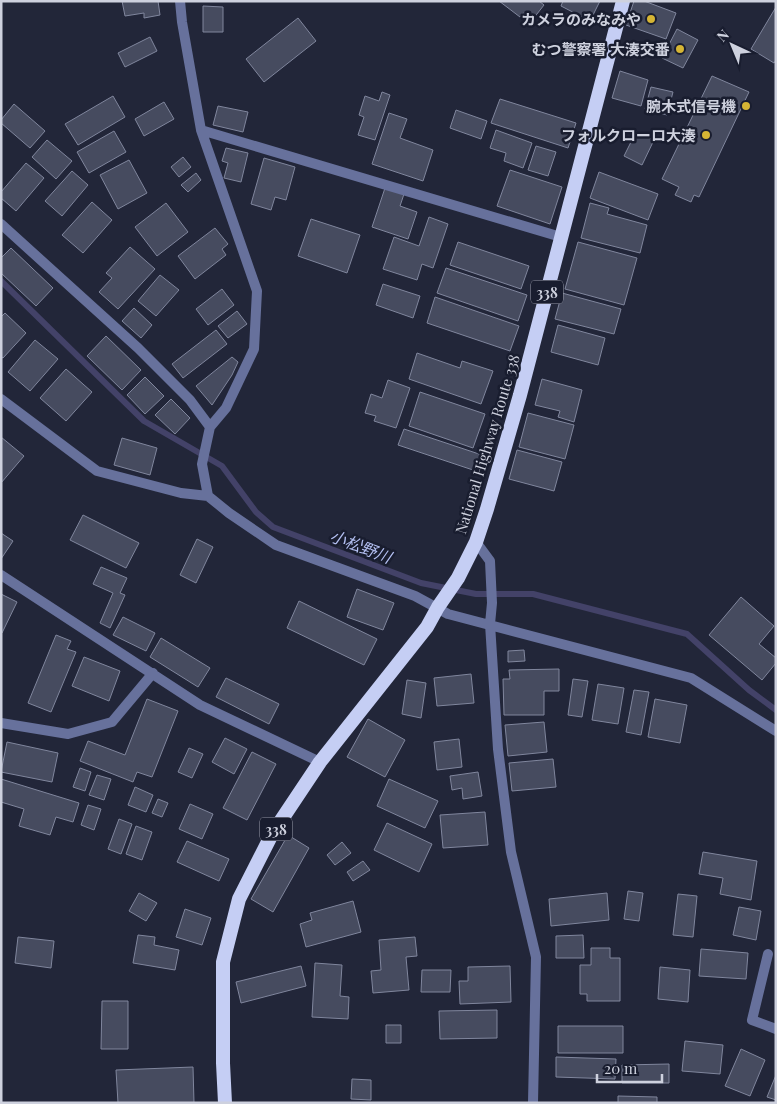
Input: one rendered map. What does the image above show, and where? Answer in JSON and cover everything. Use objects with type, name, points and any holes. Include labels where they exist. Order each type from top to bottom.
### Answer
[{"type":"highway","name":"National Highway Route 338","points":[[226,1103],[223,1063],[223,962],[239,899],[272,834],[320,762],[427,627],[458,578],[476,542],[520,395],[623,1]]},
{"type":"street","points":[[180,1],[201,130],[257,291],[254,349],[226,408],[210,427],[205,444],[202,464],[208,496]]},
{"type":"street","points":[[201,130],[561,237]]},
{"type":"street","points":[[1,224],[138,348],[190,400],[210,427]]},
{"type":"street","points":[[1,399],[97,471],[181,493],[208,496],[229,513],[276,544],[441,604],[448,614],[691,678],[776,731]]},
{"type":"street","points":[[476,542],[490,561],[492,581],[490,624],[498,749],[511,852],[536,957],[533,1103]]},
{"type":"street","points":[[1,575],[200,705],[320,762]]},
{"type":"street","points":[[1,724],[68,734],[112,722],[153,673]]},
{"type":"street","points":[[768,954],[752,1020],[776,1029]]},
{"type":"building","points":[[122,1],[158,1],[160,15],[144,18],[144,13],[125,16]]},
{"type":"building","points":[[499,1],[539,1],[544,5],[533,19],[523,13],[520,17]]},
{"type":"building","points":[[563,1],[600,1],[590,21],[561,6]]},
{"type":"building","name":"カメラのみなみや","points":[[634,1],[644,1],[676,13],[666,39],[626,25]]},
{"type":"building","points":[[203,6],[223,7],[223,32],[203,32]]},
{"type":"building","points":[[776,7],[776,60],[774,63],[751,49]]},
{"type":"building","points":[[298,18],[316,41],[264,82],[246,59]]},
{"type":"building","name":"むつ警察署 大湊交番","points":[[677,29],[698,40],[683,68],[662,58]]},
{"type":"building","points":[[150,37],[157,51],[125,67],[118,53]]},
{"type":"building","points":[[620,71],[648,80],[641,106],[612,98]]},
{"type":"building","name":"フォルクローロ大湊","points":[[712,76],[749,92],[699,197],[694,195],[691,202],[675,195],[679,187],[662,179]]},
{"type":"building","points":[[651,87],[673,92],[667,115],[645,109]]},
{"type":"building","points":[[382,92],[390,95],[375,140],[358,135],[364,117],[359,115],[365,96],[379,101]]},
{"type":"building","points":[[113,96],[125,117],[78,145],[65,124]]},
{"type":"building","points":[[500,99],[576,123],[568,148],[491,123]]},
{"type":"building","points":[[164,102],[174,119],[144,136],[135,119]]},
{"type":"building","points":[[14,104],[45,131],[30,148],[1,123],[1,120]]},
{"type":"building","points":[[218,106],[248,112],[243,132],[213,125]]},
{"type":"building","points":[[456,110],[487,121],[481,139],[450,128]]},
{"type":"building","points":[[389,113],[407,119],[400,138],[433,150],[423,181],[372,164]]},
{"type":"building","points":[[496,130],[532,143],[523,168],[504,161],[506,153],[490,148]]},
{"type":"building","points":[[114,131],[126,152],[89,173],[77,152]]},
{"type":"building","points":[[636,132],[654,140],[642,165],[624,156]]},
{"type":"building","points":[[47,140],[72,161],[56,179],[32,157]]},
{"type":"building","points":[[536,146],[556,152],[548,176],[528,170]]},
{"type":"building","points":[[226,148],[248,153],[241,182],[224,178],[228,163],[222,161]]},
{"type":"building","points":[[183,157],[191,167],[179,177],[171,167]]},
{"type":"building","points":[[264,158],[295,167],[286,200],[275,197],[271,210],[251,204]]},
{"type":"building","points":[[129,160],[147,193],[118,209],[100,175]]},
{"type":"building","points":[[26,163],[44,178],[16,211],[1,198],[1,192]]},
{"type":"building","points":[[510,170],[562,187],[550,224],[497,206]]},
{"type":"building","points":[[72,171],[88,185],[62,216],[45,201]]},
{"type":"building","points":[[599,172],[658,194],[648,220],[590,198]]},
{"type":"building","points":[[196,173],[201,180],[188,192],[181,185]]},
{"type":"building","points":[[385,188],[404,194],[400,206],[417,212],[408,239],[372,227]]},
{"type":"building","points":[[92,202],[112,220],[83,253],[62,235]]},
{"type":"building","points":[[166,203],[188,232],[157,256],[135,227]]},
{"type":"building","points":[[590,203],[609,208],[607,214],[647,225],[640,253],[581,238]]},
{"type":"building","points":[[429,217],[448,224],[433,268],[422,264],[417,280],[383,269],[394,237],[419,246]]},
{"type":"building","points":[[311,219],[360,235],[347,273],[298,256]]},
{"type":"building","points":[[215,228],[228,244],[222,249],[226,255],[195,279],[178,256]]},
{"type":"building","points":[[458,242],[529,266],[521,289],[450,265]]},
{"type":"building","points":[[578,242],[637,258],[624,305],[565,289]]},
{"type":"building","points":[[130,247],[155,269],[118,309],[99,292],[112,278],[106,273]]},
{"type":"building","points":[[11,248],[53,288],[36,306],[1,273],[1,258]]},
{"type":"building","points":[[446,268],[527,295],[518,321],[437,293]]},
{"type":"building","points":[[160,275],[179,290],[156,316],[138,301]]},
{"type":"building","points":[[383,284],[420,296],[413,318],[376,305]]},
{"type":"building","points":[[222,289],[234,305],[208,325],[196,309]]},
{"type":"building","points":[[562,293],[621,309],[614,334],[555,319]]},
{"type":"building","points":[[435,297],[519,326],[510,351],[427,323]]},
{"type":"building","points":[[134,308],[152,325],[141,338],[122,321]]},
{"type":"building","points":[[237,311],[247,324],[228,338],[218,326]]},
{"type":"building","points":[[5,313],[26,333],[3,358],[1,357],[1,317]]},
{"type":"building","points":[[558,325],[605,338],[598,365],[551,352]]},
{"type":"building","points":[[216,330],[227,344],[183,378],[172,364]]},
{"type":"building","points":[[106,336],[141,370],[122,390],[87,356]]},
{"type":"building","points":[[35,340],[58,359],[30,391],[8,372]]},
{"type":"building","points":[[417,353],[460,368],[462,361],[493,371],[481,404],[409,379]]},
{"type":"building","points":[[232,357],[238,362],[232,375],[212,405],[196,386]]},
{"type":"building","points":[[66,369],[92,392],[66,421],[40,398]]},
{"type":"building","points":[[145,377],[164,396],[145,414],[127,395]]},
{"type":"building","points":[[542,379],[582,390],[574,422],[558,417],[560,411],[535,405]]},
{"type":"building","points":[[388,380],[410,388],[396,428],[374,421],[376,416],[365,413],[371,394],[382,398]]},
{"type":"building","points":[[420,392],[485,414],[473,448],[409,426]]},
{"type":"building","points":[[171,399],[190,418],[175,434],[155,415]]},
{"type":"building","points":[[528,413],[574,425],[565,459],[519,447]]},
{"type":"building","points":[[404,429],[485,456],[479,472],[398,445]]},
{"type":"building","points":[[1,437],[24,456],[1,483]]},
{"type":"building","points":[[122,438],[157,448],[150,475],[114,465]]},
{"type":"building","points":[[517,450],[562,462],[554,491],[509,479]]},
{"type":"building","points":[[83,515],[139,543],[126,568],[70,540]]},
{"type":"building","points":[[1,533],[13,541],[1,559]]},
{"type":"building","points":[[197,539],[213,547],[196,583],[180,575]]},
{"type":"building","points":[[101,567],[127,578],[120,593],[125,595],[110,628],[100,623],[113,593],[93,584]]},
{"type":"building","points":[[357,589],[394,603],[383,630],[347,617]]},
{"type":"building","points":[[1,594],[17,602],[2,633],[1,632]]},
{"type":"building","points":[[741,597],[774,626],[759,644],[776,658],[776,663],[762,680],[709,635]]},
{"type":"building","points":[[299,601],[377,639],[364,665],[287,628]]},
{"type":"building","points":[[123,617],[155,633],[146,651],[113,635]]},
{"type":"building","points":[[56,635],[71,641],[67,649],[76,652],[51,712],[28,703]]},
{"type":"building","points":[[161,638],[210,668],[198,687],[150,657]]},
{"type":"building","points":[[524,650],[525,661],[508,662],[508,651]]},
{"type":"building","points":[[84,657],[120,671],[109,701],[72,686]]},
{"type":"building","points":[[559,669],[559,691],[544,691],[544,715],[504,715],[503,679],[510,679],[509,670]]},
{"type":"building","points":[[471,674],[474,703],[437,706],[434,678]]},
{"type":"building","points":[[226,678],[279,704],[269,724],[216,697]]},
{"type":"building","points":[[573,679],[588,681],[582,717],[568,715]]},
{"type":"building","points":[[407,680],[426,683],[421,718],[402,714]]},
{"type":"building","points":[[598,684],[624,688],[618,724],[592,720]]},
{"type":"building","points":[[634,690],[649,692],[641,735],[626,732]]},
{"type":"building","points":[[147,699],[178,711],[152,777],[137,772],[133,782],[80,761],[88,741],[125,755]]},
{"type":"building","points":[[655,699],[687,705],[680,743],[648,737]]},
{"type":"building","points":[[368,719],[405,740],[385,777],[347,757]]},
{"type":"building","points":[[544,722],[547,752],[508,756],[505,725]]},
{"type":"building","points":[[225,738],[247,749],[234,774],[212,762]]},
{"type":"building","points":[[459,739],[462,767],[437,770],[434,742]]},
{"type":"building","points":[[7,742],[58,753],[52,782],[1,772]]},
{"type":"building","points":[[189,748],[203,754],[192,778],[178,772]]},
{"type":"building","points":[[252,752],[276,764],[247,820],[223,808]]},
{"type":"building","points":[[553,759],[556,787],[512,791],[509,763]]},
{"type":"building","points":[[80,768],[91,772],[85,791],[73,787]]},
{"type":"building","points":[[478,772],[482,796],[463,799],[462,788],[452,790],[450,776]]},
{"type":"building","points":[[97,775],[111,779],[104,800],[89,795]]},
{"type":"building","points":[[1,779],[79,803],[73,822],[56,817],[50,835],[19,826],[24,809],[1,802]]},
{"type":"building","points":[[389,779],[438,801],[425,828],[377,806]]},
{"type":"building","points":[[135,787],[153,795],[146,812],[128,805]]},
{"type":"building","points":[[158,799],[168,803],[162,817],[152,813]]},
{"type":"building","points":[[190,804],[213,814],[202,839],[179,829]]},
{"type":"building","points":[[88,805],[101,809],[94,830],[81,825]]},
{"type":"building","points":[[485,812],[488,845],[443,848],[440,815]]},
{"type":"building","points":[[119,819],[132,824],[121,854],[108,849]]},
{"type":"building","points":[[387,823],[432,844],[419,872],[374,850]]},
{"type":"building","points":[[136,826],[152,832],[142,860],[126,854]]},
{"type":"building","points":[[288,835],[309,848],[273,912],[251,899]]},
{"type":"building","points":[[187,841],[229,859],[219,881],[177,862]]},
{"type":"building","points":[[342,842],[351,853],[335,865],[327,855]]},
{"type":"building","points":[[703,852],[757,861],[751,900],[720,894],[723,878],[699,874]]},
{"type":"building","points":[[363,861],[370,870],[353,881],[347,872]]},
{"type":"building","points":[[628,891],[643,893],[639,921],[624,919]]},
{"type":"building","points":[[139,893],[157,903],[146,921],[129,911]]},
{"type":"building","points":[[607,893],[609,920],[551,926],[549,899]]},
{"type":"building","points":[[678,894],[697,896],[693,937],[673,935]]},
{"type":"building","points":[[353,901],[361,932],[306,947],[300,924],[312,920],[310,913]]},
{"type":"building","points":[[739,907],[761,911],[756,940],[733,935]]},
{"type":"building","points":[[185,909],[211,918],[202,945],[176,937]]},
{"type":"building","points":[[138,935],[155,937],[154,945],[179,950],[175,970],[133,963]]},
{"type":"building","points":[[583,935],[584,958],[556,958],[556,936]]},
{"type":"building","points":[[18,937],[54,941],[51,968],[15,963]]},
{"type":"building","points":[[415,937],[417,956],[406,957],[409,990],[373,993],[371,971],[381,970],[379,940]]},
{"type":"building","points":[[591,948],[610,948],[610,958],[620,958],[620,1001],[587,1001],[587,994],[580,994],[580,965],[591,965]]},
{"type":"building","points":[[701,949],[748,953],[746,979],[699,976]]},
{"type":"building","points":[[315,963],[342,965],[340,996],[349,997],[348,1019],[312,1017]]},
{"type":"building","points":[[301,966],[306,986],[241,1003],[236,982]]},
{"type":"building","points":[[510,966],[511,1002],[460,1004],[459,981],[468,981],[468,967]]},
{"type":"building","points":[[660,967],[690,970],[688,1002],[658,999]]},
{"type":"building","points":[[422,970],[451,970],[450,992],[421,992]]},
{"type":"building","points":[[102,1001],[128,1001],[128,1049],[101,1049]]},
{"type":"building","points":[[497,1010],[497,1038],[440,1039],[439,1011]]},
{"type":"building","points":[[386,1025],[401,1025],[401,1043],[386,1043]]},
{"type":"building","points":[[558,1026],[623,1026],[623,1053],[558,1053]]},
{"type":"building","points":[[685,1041],[723,1045],[720,1074],[682,1071]]},
{"type":"building","points":[[741,1049],[765,1060],[750,1096],[725,1086]]},
{"type":"building","points":[[556,1057],[616,1059],[615,1079],[556,1077]]},
{"type":"building","points":[[669,1064],[669,1083],[622,1083],[622,1065]]},
{"type":"building","points":[[193,1067],[194,1103],[118,1103],[116,1070]]},
{"type":"building","points":[[776,1075],[776,1100],[767,1097]]},
{"type":"building","points":[[352,1079],[371,1080],[371,1100],[351,1099]]},
{"type":"building","points":[[618,1096],[657,1097],[657,1103],[618,1103]]},
{"type":"waterway","name":"小松野川","points":[[1,281],[144,421],[222,466],[256,512],[273,527],[421,583],[476,594],[533,594],[687,634],[749,690],[776,710]]},
{"type":"place","name":"カメラのみなみや","points":[[651,19]]},
{"type":"place","name":"むつ警察署 大湊交番","points":[[680,49]]},
{"type":"place","name":"腕木式信号機","points":[[746,106]]},
{"type":"place","name":"フォルクローロ大湊","points":[[706,135]]}]
